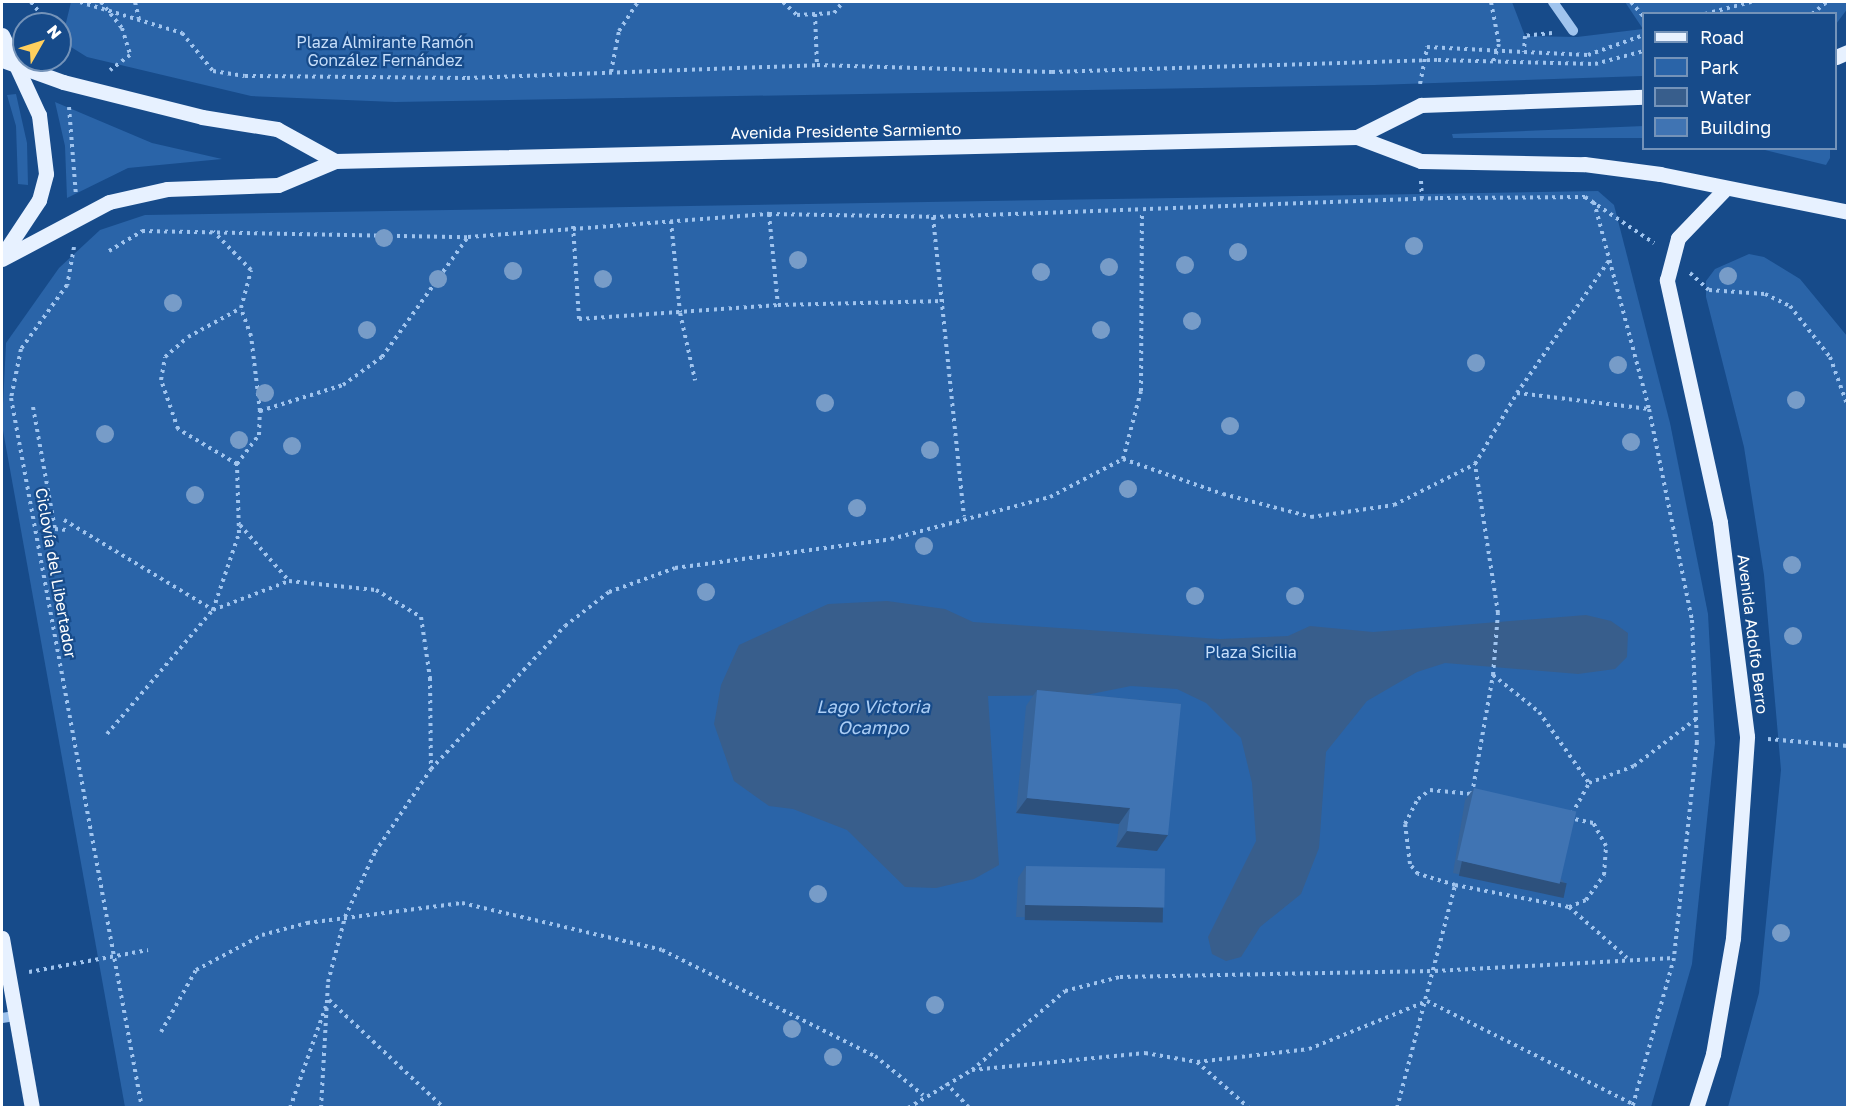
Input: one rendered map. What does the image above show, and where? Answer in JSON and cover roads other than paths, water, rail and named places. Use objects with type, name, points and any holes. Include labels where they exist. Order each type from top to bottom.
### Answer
[{"type":"main road","points":[[2,34],[12,55]]},
{"type":"main road","points":[[2,258],[39,200],[46,174],[44,133],[19,72]]},
{"type":"main road","name":"Avenida Presidente Sarmiento","points":[[34,72],[63,82],[88,86],[202,117],[277,129],[335,160]]},
{"type":"main road","name":"Avenida Presidente Sarmiento","points":[[1358,137],[1420,105],[1642,97]]},
{"type":"main road","name":"Avenida Presidente Sarmiento","points":[[2,258],[109,202],[167,189],[278,185],[335,160],[1358,137],[1421,161],[1584,164],[1848,212]]},
{"type":"main road","name":"Avenida Adolfo Berro","points":[[1696,1107],[1713,1054],[1733,938],[1747,736],[1720,522],[1667,280],[1678,238],[1726,188]]},
{"type":"main road","points":[[2,938],[8,975],[8,1017],[32,1107]]},
{"type":"street","points":[[1553,2],[1573,31]]},
{"type":"water","name":"Lago Victoria Ocampo","points":[[887,601],[945,609],[973,622],[1220,639],[1288,636],[1310,626],[1373,632],[1586,615],[1611,621],[1628,633],[1627,657],[1615,669],[1578,674],[1445,663],[1417,672],[1367,701],[1326,752],[1319,848],[1301,894],[1260,927],[1241,957],[1226,961],[1212,954],[1208,937],[1256,841],[1252,783],[1241,738],[1206,703],[1177,689],[1131,686],[1086,695],[988,696],[999,865],[974,879],[936,888],[905,887],[847,830],[793,809],[769,806],[734,781],[714,724],[721,685],[739,645],[828,604]]},
{"type":"park label","name":"Plaza Almirante Ramón González Fernández","points":[[385,51]]},
{"type":"park label","name":"Plaza Sicilia","points":[[1251,652]]}]
